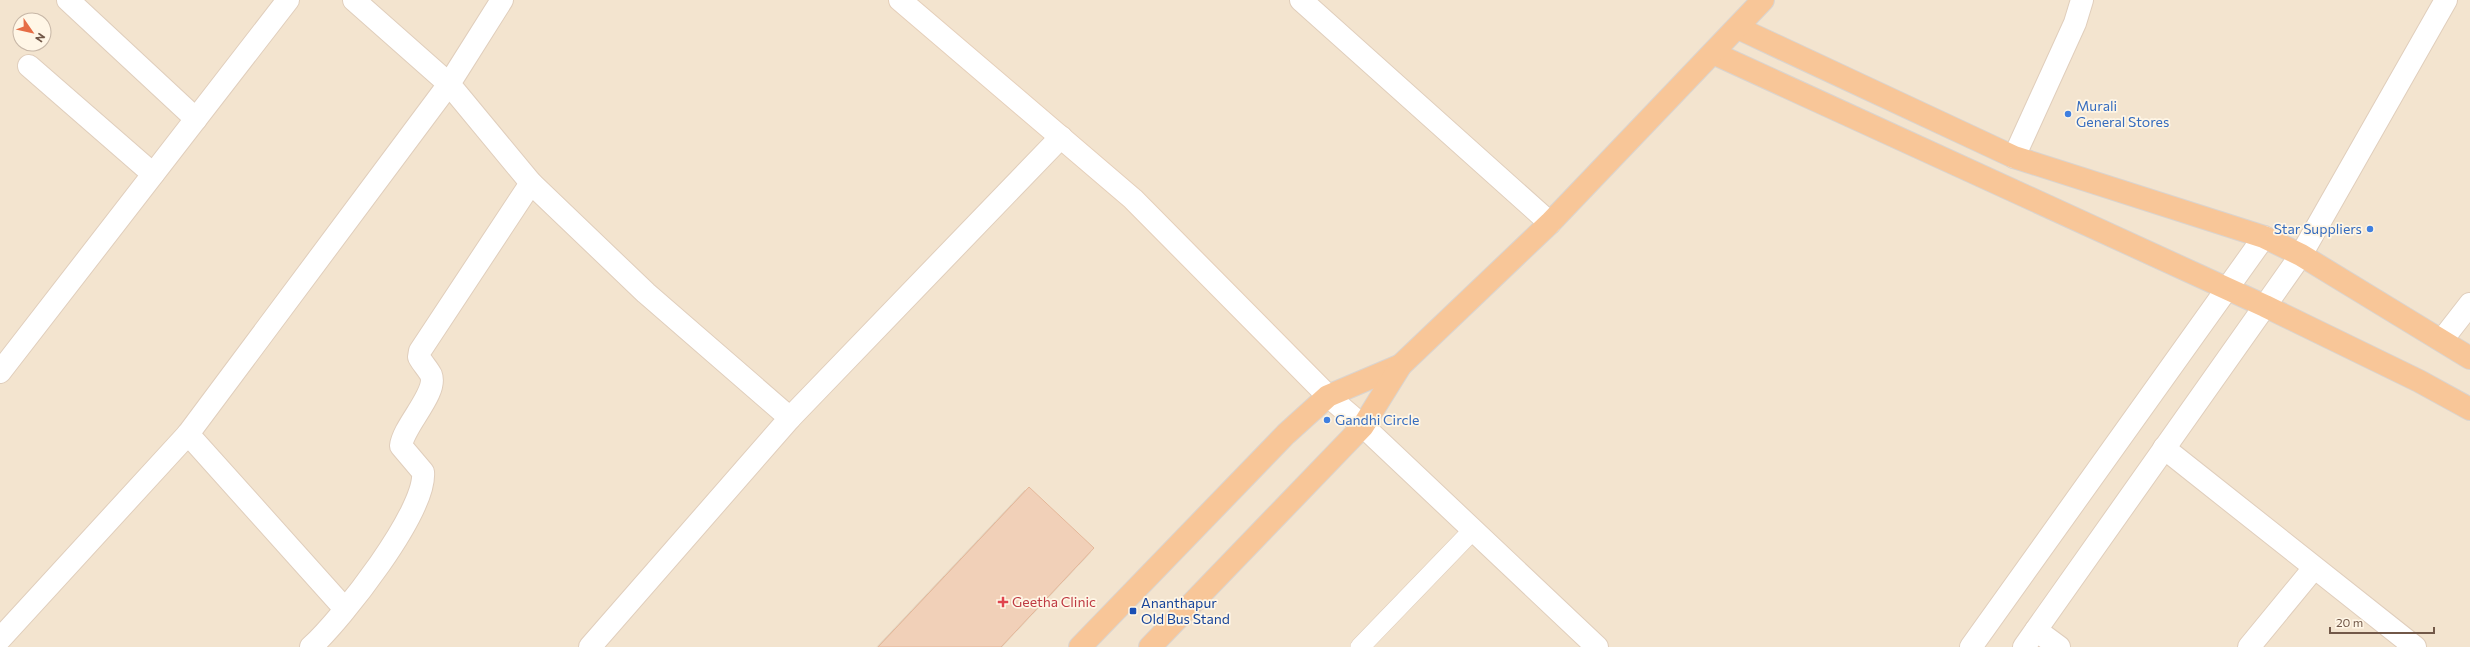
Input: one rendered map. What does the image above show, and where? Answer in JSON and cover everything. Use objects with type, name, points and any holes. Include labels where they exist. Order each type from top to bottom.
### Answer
[{"type":"highway","points":[[1150,647],[1363,426],[1401,365],[1550,223],[1738,28],[1758,1]]},
{"type":"highway","points":[[1738,28],[2014,157],[2264,237],[2301,255],[2470,358]]},
{"type":"highway","points":[[1714,53],[2264,306],[2419,381],[2470,409]]},
{"type":"highway","points":[[1080,647],[1286,434],[1328,396],[1401,365]]},
{"type":"street","points":[[68,0],[196,119]]},
{"type":"street","points":[[0,372],[288,0]]},
{"type":"street","points":[[354,0],[449,84],[531,182],[646,294],[790,418]]},
{"type":"street","points":[[0,639],[188,434],[449,84],[502,0]]},
{"type":"street","points":[[900,0],[1133,199],[1328,396],[1363,426],[1472,531],[1597,647]]},
{"type":"street","points":[[1301,0],[1550,223]]},
{"type":"street","points":[[2014,157],[2075,23],[2082,0]]},
{"type":"street","points":[[2058,647],[2030,638],[2301,255],[2446,0]]},
{"type":"street","points":[[29,66],[153,174]]},
{"type":"street","points":[[590,647],[790,418],[1061,137]]},
{"type":"street","points":[[321,644],[345,609],[368,581],[399,535],[422,492],[423,472],[401,446],[402,437],[429,393],[432,383],[431,375],[419,357],[420,350],[531,182]]},
{"type":"street","points":[[1971,647],[2264,237]]},
{"type":"street","points":[[2442,340],[2470,304]]},
{"type":"street","points":[[188,434],[345,609]]},
{"type":"street","points":[[2164,448],[2406,644]]},
{"type":"street","points":[[2249,647],[2314,568]]},
{"type":"lane","points":[[1360,647],[1472,531]]},
{"type":"shaded area","points":[[0,0],[2470,0],[2470,647],[0,647]]},
{"type":"building","points":[[1029,487],[1094,548],[1001,647],[878,647]]},
{"type":"place","name":"Murali General Stores","points":[[2068,114]]},
{"type":"place","name":"Star Suppliers","points":[[2370,229]]},
{"type":"place","name":"Gandhi Circle","points":[[1327,420]]},
{"type":"place","name":"Geetha Clinic","points":[[1003,602]]},
{"type":"place","name":"Ananthapur Old Bus Stand","points":[[1133,611]]}]
